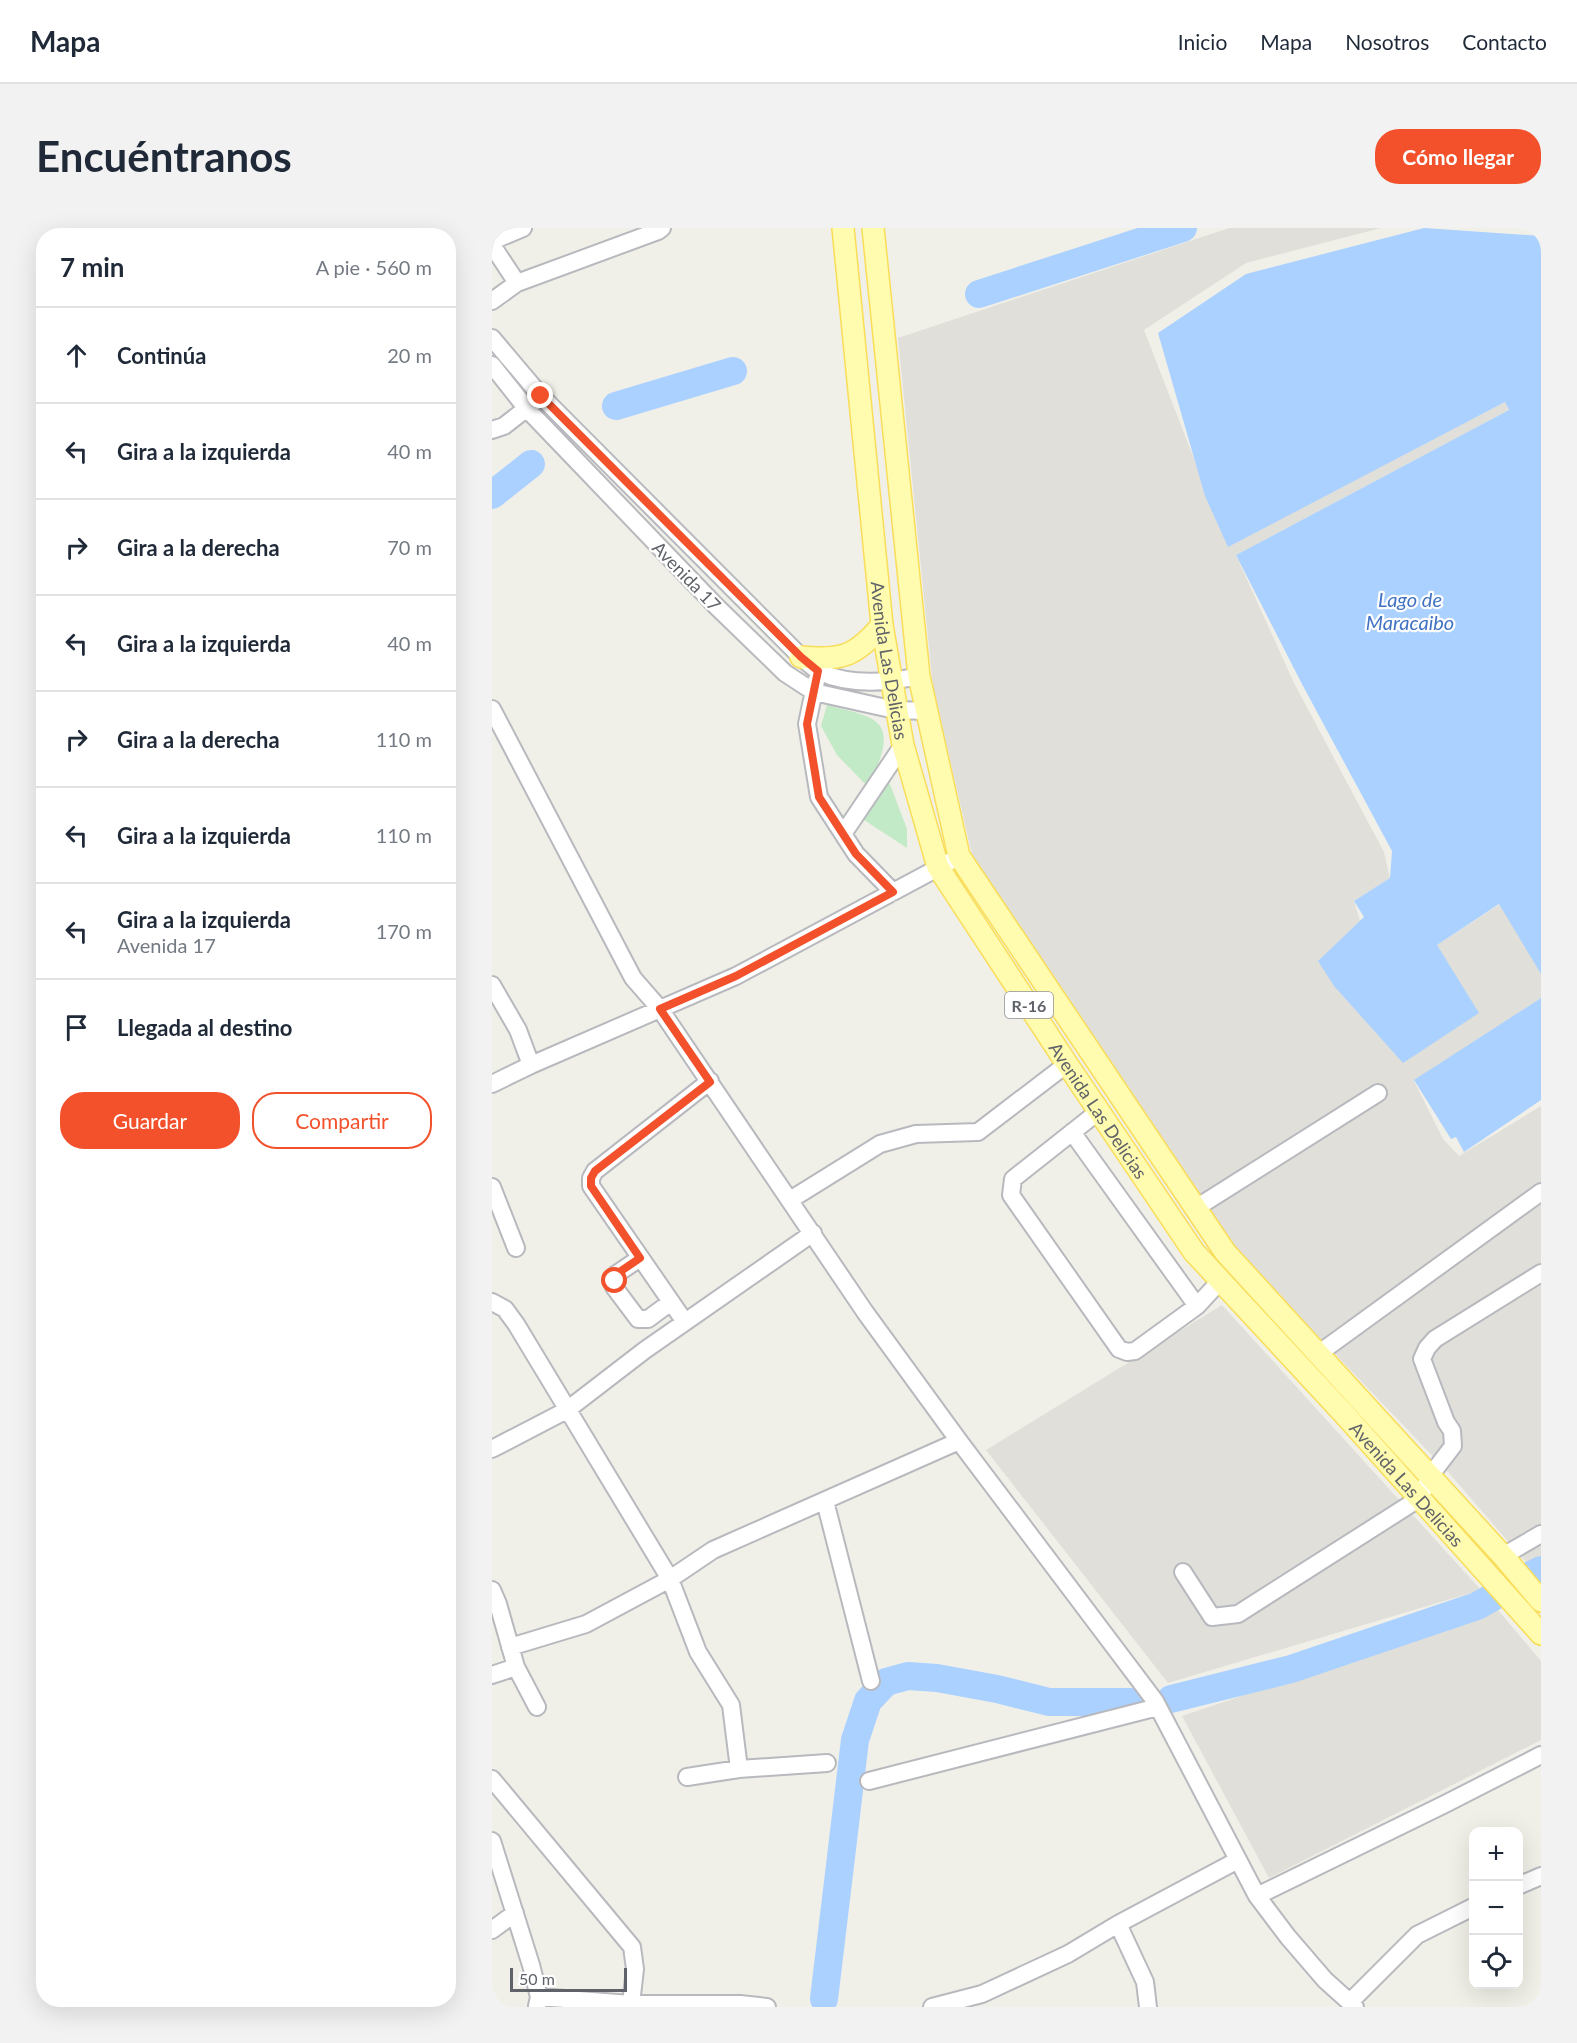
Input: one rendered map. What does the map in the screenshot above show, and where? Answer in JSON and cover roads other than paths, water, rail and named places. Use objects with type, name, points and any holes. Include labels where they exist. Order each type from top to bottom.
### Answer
[{"type":"main road","name":"Avenida Las Delicias","points":[[843,228],[882,625],[890,682],[903,745],[938,867],[1052,1042],[1194,1252],[1420,1498],[1541,1634]]},
{"type":"main road","name":"Avenida Las Delicias","points":[[873,228],[919,676],[959,856],[1225,1252],[1503,1556],[1541,1601]]},
{"type":"main road","points":[[801,657],[827,659],[858,650],[882,625]]},
{"type":"main road","points":[[1052,1042],[1075,1028]]},
{"type":"street","points":[[517,282],[492,243],[523,228]]},
{"type":"street","points":[[492,301],[517,282],[662,228]]},
{"type":"street","name":"Avenida 17","points":[[492,338],[541,396],[801,657],[818,671],[845,680],[890,682],[919,676]]},
{"type":"street","name":"Avenida 17","points":[[492,365],[527,409],[716,606],[785,673],[814,692],[895,710],[927,711]]},
{"type":"street","points":[[492,430],[504,426],[541,396]]},
{"type":"street","points":[[818,671],[807,724],[819,797],[856,854],[893,892]]},
{"type":"street","points":[[492,709],[633,978],[660,1009],[865,1312],[1158,1707],[1257,1896],[1288,1937],[1325,1980],[1353,2005],[1417,1935],[1469,1908]]},
{"type":"street","points":[[843,834],[903,745]]},
{"type":"street","points":[[492,1084],[736,976],[959,856]]},
{"type":"street","points":[[492,985],[518,1030],[531,1065]]},
{"type":"street","points":[[790,1200],[880,1144],[916,1134],[978,1132],[1067,1064]]},
{"type":"street","points":[[685,1322],[591,1186],[591,1178],[595,1171],[710,1082]]},
{"type":"street","points":[[1196,1208],[1377,1093]]},
{"type":"street","points":[[1099,1111],[1013,1179],[1011,1195],[1119,1349],[1127,1352],[1135,1351],[1197,1306],[1221,1280]]},
{"type":"street","points":[[1072,1132],[1197,1306]]},
{"type":"street","points":[[492,1187],[516,1248]]},
{"type":"street","points":[[1318,1354],[1541,1192]]},
{"type":"street","points":[[492,1449],[567,1410],[645,1350],[813,1233]]},
{"type":"street","points":[[640,1258],[615,1275],[614,1287],[638,1319],[648,1319],[671,1302]]},
{"type":"street","points":[[1183,1572],[1212,1617],[1238,1614],[1420,1498],[1430,1476],[1453,1446],[1452,1431],[1446,1422],[1422,1359],[1427,1348],[1435,1339],[1541,1273]]},
{"type":"street","points":[[492,1302],[505,1309],[516,1324],[670,1579],[698,1652],[731,1706],[739,1770]]},
{"type":"street","points":[[510,1647],[586,1624],[670,1579],[713,1550],[959,1441]]},
{"type":"street","points":[[825,1501],[872,1681]]},
{"type":"street","points":[[1503,1556],[1541,1534]]},
{"type":"street","points":[[492,1590],[516,1667],[537,1707]]},
{"type":"street","points":[[492,1675],[516,1667]]},
{"type":"street","points":[[869,1781],[1158,1707]]},
{"type":"street","points":[[1257,1896],[1541,1755]]},
{"type":"street","points":[[687,1777],[827,1763]]},
{"type":"street","points":[[492,1779],[632,1947],[635,1969],[631,2004]]},
{"type":"street","points":[[492,1841],[515,1912],[538,2002],[740,2004],[767,2007]]},
{"type":"street","points":[[932,2007],[986,2001],[1118,1924],[1238,1860]]},
{"type":"street","points":[[1523,1884],[1541,1876]]},
{"type":"street","points":[[492,1930],[515,1912]]},
{"type":"street","points":[[1118,1924],[1145,1982],[1148,2007]]},
{"type":"water","name":"Lago de Maracaibo","points":[[1424,228],[1541,236],[1541,974],[1499,904],[1437,945],[1479,1013],[1403,1063],[1334,986],[1318,961],[1364,917],[1354,901],[1390,878],[1392,851],[1303,686],[1236,555],[1509,410],[1505,402],[1228,547],[1205,496],[1158,333],[1246,274]]},
{"type":"water","points":[[1541,998],[1541,1100],[1464,1152],[1456,1137],[1451,1139],[1414,1080]]},
{"type":"waterway","points":[[979,294],[1183,228]]},
{"type":"waterway","points":[[616,406],[733,371]]},
{"type":"waterway","points":[[492,495],[531,464]]},
{"type":"waterway","points":[[1531,1575],[1541,1570]]},
{"type":"waterway","points":[[1171,1699],[1291,1669],[1477,1606],[1493,1597]]},
{"type":"waterway","points":[[824,1999],[855,1740],[868,1701],[886,1682],[908,1676],[937,1678],[997,1689],[1049,1702],[1148,1702]]}]
